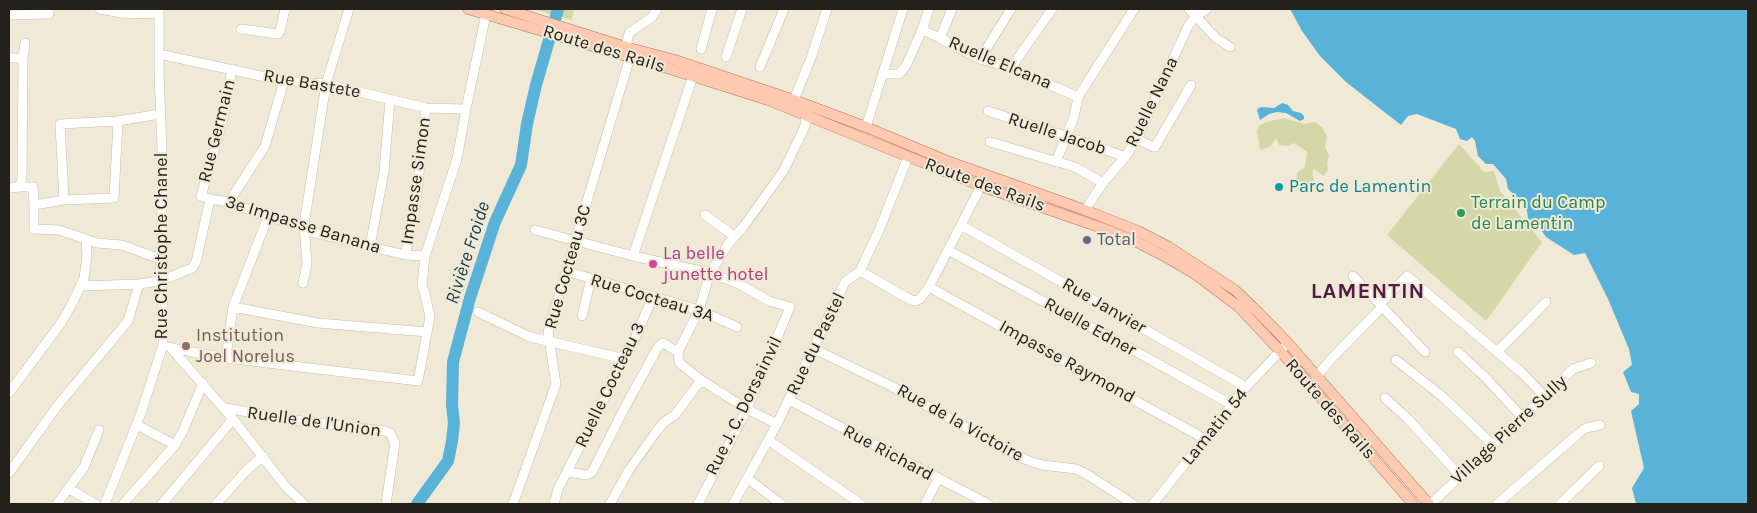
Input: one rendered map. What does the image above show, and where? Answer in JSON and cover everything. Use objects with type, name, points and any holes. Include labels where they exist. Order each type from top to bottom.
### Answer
[{"type":"main road","name":"Route des Rails","points":[[468,9],[486,14],[508,13],[758,97],[981,186],[1099,227],[1135,242],[1181,265],[1239,307],[1280,351],[1413,504]]},
{"type":"main road","name":"Route des Rails","points":[[628,52],[675,60],[794,100],[866,127],[950,162],[1085,210],[1138,231],[1169,247],[1235,290],[1259,313],[1288,343],[1430,504]]},
{"type":"street","points":[[9,15],[48,14],[49,9]]},
{"type":"street","points":[[100,9],[127,14],[159,11]]},
{"type":"street","points":[[241,29],[278,34],[285,9]]},
{"type":"street","points":[[303,283],[307,264],[304,224],[326,84],[349,9]]},
{"type":"street","name":"Rue Cocteau 3C","points":[[513,504],[556,384],[548,332],[628,52],[629,33],[652,17],[657,9]]},
{"type":"street","points":[[702,49],[712,9]]},
{"type":"street","points":[[726,57],[742,9]]},
{"type":"street","points":[[760,67],[784,9]]},
{"type":"street","points":[[794,100],[811,58],[827,9]]},
{"type":"street","points":[[866,127],[903,9]]},
{"type":"street","points":[[883,74],[894,75],[902,72],[922,30],[929,9]]},
{"type":"street","points":[[940,38],[952,9]]},
{"type":"street","points":[[980,59],[1011,9]]},
{"type":"street","points":[[1010,68],[1052,9]]},
{"type":"street","points":[[1056,162],[1074,117],[1078,97],[1134,9]]},
{"type":"street","points":[[1189,9],[1216,38],[1230,47]]},
{"type":"street","points":[[1196,16],[1207,9]]},
{"type":"street","name":"Rue Christophe Chanel","points":[[105,504],[167,347],[160,281],[163,174],[160,114],[159,11]]},
{"type":"street","points":[[167,347],[226,358],[418,381],[430,317],[422,285],[425,256],[457,159],[486,14]]},
{"type":"street","name":"Ruelle Nana","points":[[1085,210],[1137,139],[1188,26],[1196,16]]},
{"type":"street","name":"Ruelle Elcana","points":[[922,30],[980,59],[1010,68],[1078,97]]},
{"type":"street","points":[[20,187],[22,177],[23,58],[25,43]]},
{"type":"street","name":"Rue Bastete","points":[[159,54],[284,82],[326,84],[426,108],[466,109]]},
{"type":"street","points":[[9,58],[23,58]]},
{"type":"street","name":"Rue Germain","points":[[81,286],[139,284],[160,281],[192,268],[196,262],[210,199],[201,196],[223,119],[232,69]]},
{"type":"street","points":[[633,256],[693,76]]},
{"type":"street","points":[[229,202],[265,146],[284,82]]},
{"type":"street","points":[[1137,139],[1155,147],[1191,85]]},
{"type":"street","points":[[370,246],[384,172],[390,99]]},
{"type":"street","name":"Impasse Simon","points":[[405,255],[415,211],[426,108]]},
{"type":"street","name":"Ruelle Jacob","points":[[988,111],[1093,144],[1125,157]]},
{"type":"street","points":[[64,200],[60,124],[118,120],[160,114]]},
{"type":"street","points":[[778,424],[747,409],[701,380],[679,362],[678,352],[699,310],[710,273],[734,236],[744,226],[784,170],[806,124],[805,115]]},
{"type":"street","points":[[34,204],[64,200],[114,198],[118,120]]},
{"type":"street","points":[[990,142],[1075,167],[1103,183]]},
{"type":"street","name":"Rue du Pastel","points":[[733,504],[778,424],[845,282],[860,271],[880,228],[908,157]]},
{"type":"street","points":[[860,271],[911,300],[920,299],[929,287],[981,186]]},
{"type":"street","points":[[9,188],[33,187],[34,229],[59,230],[86,240],[122,245],[160,260]]},
{"type":"street","name":"3e Impasse Banana","points":[[210,199],[229,202],[268,217],[304,224],[311,232],[405,255],[425,256]]},
{"type":"street","points":[[705,215],[734,236]]},
{"type":"street","points":[[226,358],[233,307],[268,217]]},
{"type":"street","name":"Rue Janvier","points":[[961,225],[1246,388]]},
{"type":"street","points":[[535,230],[633,256],[710,273]]},
{"type":"street","points":[[9,393],[61,324],[81,286],[87,256],[86,240]]},
{"type":"street","name":"Ruelle Edner","points":[[948,250],[1232,405]]},
{"type":"street","name":"Rue Cocteau 3A","points":[[566,271],[699,310],[737,327]]},
{"type":"street","name":"Rue J. C. Dorsainvil","points":[[698,504],[747,409],[790,308],[769,301],[739,284],[710,273]]},
{"type":"street","points":[[1352,276],[1425,352]]},
{"type":"street","points":[[1316,377],[1407,276],[1522,373],[1545,397]]},
{"type":"street","points":[[582,316],[591,279]]},
{"type":"street","points":[[9,473],[80,378],[128,321],[139,284]]},
{"type":"street","name":"Impasse Raymond","points":[[929,287],[1154,409],[1205,439]]},
{"type":"street","name":"Ruelle Cocteau 3","points":[[554,504],[558,489],[606,395],[621,358],[634,341],[653,296]]},
{"type":"street","points":[[1497,352],[1546,302]]},
{"type":"street","points":[[233,307],[318,323],[427,332]]},
{"type":"street","points":[[478,312],[530,337],[621,358]]},
{"type":"street","name":"Ruelle Cocteau 3","points":[[567,472],[587,475],[592,472],[658,347],[663,343],[678,352]]},
{"type":"street","name":"Lamatin 54","points":[[1153,504],[1246,388],[1288,343]]},
{"type":"street","points":[[167,347],[225,408],[286,486],[304,504]]},
{"type":"street","name":"Rue de la Victoire","points":[[814,349],[891,386],[1022,458],[1042,465],[1076,469],[1133,504]]},
{"type":"street","points":[[1458,352],[1484,376],[1522,418]]},
{"type":"street","points":[[1396,360],[1443,397],[1493,445]]},
{"type":"street","name":"Village Pierre Sully","points":[[1430,504],[1573,370],[1590,363]]},
{"type":"street","points":[[610,504],[629,470],[663,423],[675,415],[701,380]]},
{"type":"street","points":[[124,504],[175,445],[183,431],[203,383]]},
{"type":"street","points":[[1385,398],[1408,419],[1460,476]]},
{"type":"street","name":"Rue Richard","points":[[789,400],[988,504]]},
{"type":"street","name":"Ruelle de l'Union","points":[[225,408],[294,420],[390,433],[395,443],[386,504]]},
{"type":"street","points":[[162,504],[233,418]]},
{"type":"street","points":[[137,425],[175,445]]},
{"type":"street","points":[[1497,504],[1578,434],[1586,428],[1600,425]]},
{"type":"street","points":[[57,504],[84,467],[99,430]]},
{"type":"street","points":[[768,440],[861,504]]},
{"type":"street","points":[[216,504],[247,470],[263,456]]},
{"type":"street","points":[[1560,504],[1599,466]]},
{"type":"street","points":[[747,478],[782,504]]},
{"type":"street","points":[[925,504],[938,479]]},
{"type":"street","points":[[69,489],[81,501],[96,504]]},
{"type":"green space","points":[[538,9],[574,9],[572,20]]},
{"type":"green space","points":[[1284,118],[1304,124],[1314,122],[1322,127],[1327,137],[1325,147],[1329,156],[1328,170],[1324,176],[1314,169],[1312,172],[1315,185],[1306,190],[1298,191],[1294,185],[1298,172],[1305,167],[1307,152],[1294,143],[1288,146],[1279,145],[1276,138],[1271,146],[1260,150],[1257,131],[1260,125]]},
{"type":"green space","name":"Terrain du Camp de Lamentin","points":[[1459,144],[1484,172],[1494,171],[1500,191],[1542,242],[1486,321],[1387,235]]},
{"type":"water","points":[[1290,9],[1748,9],[1748,504],[1636,504],[1632,488],[1644,468],[1631,411],[1639,404],[1639,394],[1631,392],[1623,372],[1632,365],[1629,349],[1608,299],[1585,253],[1574,255],[1546,237],[1539,227],[1534,226],[1520,200],[1508,189],[1506,179],[1493,164],[1486,164],[1478,156],[1475,141],[1472,137],[1467,141],[1460,139],[1456,129],[1417,114],[1408,116],[1401,125],[1346,82],[1320,56],[1302,31]]},
{"type":"water","points":[[1282,103],[1288,105],[1293,111],[1301,113],[1304,119],[1300,121],[1286,113],[1277,112],[1269,114],[1260,120],[1257,110],[1259,108],[1274,108]]},
{"type":"waterway","name":"Rivière Froide","points":[[417,504],[448,461],[454,423],[452,405],[453,362],[470,298],[495,222],[521,165],[527,124],[536,85],[558,9]]},
{"type":"place","name":"Parc de Lamentin","points":[[1279,187]]},
{"type":"place","name":"Terrain du Camp de Lamentin","points":[[1461,213]]},
{"type":"place","name":"Total","points":[[1087,240]]},
{"type":"place","name":"La belle junette hotel","points":[[653,264]]},
{"type":"place","name":"Institution Joel Norelus","points":[[186,346]]},
{"type":"district","name":"LAMENTIN","points":[[1368,292]]}]
